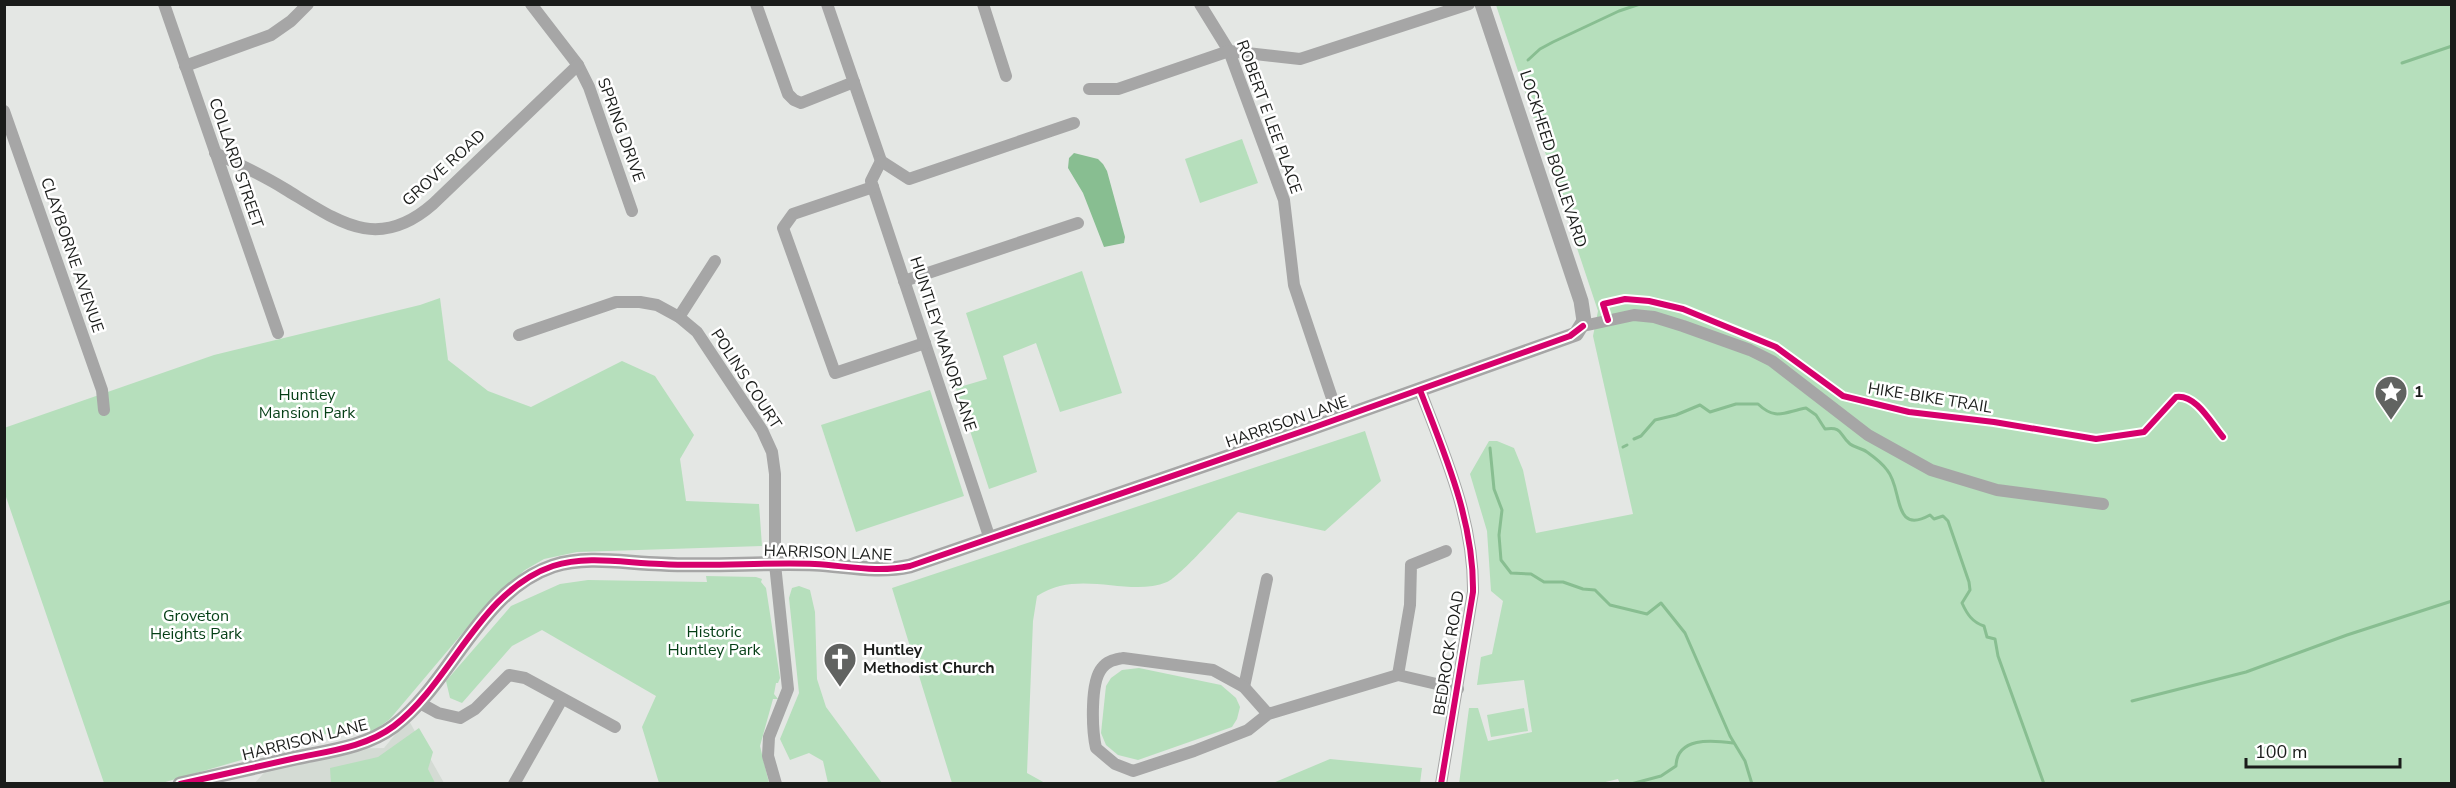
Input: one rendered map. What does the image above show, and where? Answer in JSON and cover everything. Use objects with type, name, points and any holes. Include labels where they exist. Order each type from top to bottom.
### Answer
[{"type":"street","name":"COLLARD STREET","points":[[164,4],[278,333]]},
{"type":"street","points":[[186,66],[271,35],[291,21],[308,4]]},
{"type":"street","name":"SPRING DRIVE","points":[[531,4],[578,65],[589,87],[632,211]]},
{"type":"street","points":[[756,4],[788,94],[794,100],[801,103],[854,82]]},
{"type":"street","points":[[827,4],[881,161],[909,179],[1074,123]]},
{"type":"street","points":[[983,4],[1006,76]]},
{"type":"street","name":"ROBERT E LEE PLACE","points":[[1200,4],[1229,51],[1284,200],[1294,285],[1339,419]]},
{"type":"street","points":[[1089,89],[1118,89],[1229,51],[1300,59],[1469,4]]},
{"type":"street","name":"LOCKHEED BOULEVARD","points":[[1482,4],[1581,301],[1585,316],[1583,326]]},
{"type":"street","name":"GROVE ROAD","points":[[215,153],[263,176],[351,226],[378,230],[395,228],[417,217],[433,204],[578,65]]},
{"type":"street","name":"CLAYBORNE AVENUE","points":[[4,111],[102,390],[104,410]]},
{"type":"street","points":[[881,161],[871,181],[873,187],[793,214],[783,228],[835,373],[925,343]]},
{"type":"street","name":"HUNTLEY MANOR LANE","points":[[873,187],[990,539]]},
{"type":"street","points":[[904,281],[1078,222]]},
{"type":"street","points":[[679,317],[715,261]]},
{"type":"street","name":"POLINS COURT","points":[[519,335],[616,302],[647,303],[679,317],[696,332],[762,429],[772,452],[775,474],[775,564],[788,689],[769,737],[768,756],[776,783]]},
{"type":"street","points":[[1583,326],[1634,315],[1654,317],[1683,326],[1750,350],[1772,361],[1868,435],[1931,470],[1997,489],[2103,504]]},
{"type":"street","name":"HARRISON LANE","points":[[180,783],[364,742],[394,725],[418,702],[464,641],[500,603],[524,581],[544,569],[565,563],[591,561],[662,564],[818,564],[852,569],[897,569],[1339,419],[1570,336],[1583,326]]},
{"type":"street","name":"BEDROCK ROAD","points":[[1420,390],[1464,513],[1470,541],[1473,592],[1441,783]]},
{"type":"street","points":[[1398,675],[1410,605],[1411,565],[1446,551]]},
{"type":"street","points":[[1244,687],[1267,579]]},
{"type":"street","points":[[1268,714],[1244,687],[1213,670],[1123,658],[1110,661],[1101,668],[1096,678],[1093,727],[1096,748],[1115,764],[1132,771],[1194,751],[1248,730],[1268,714],[1398,675],[1458,689]]},
{"type":"street","points":[[418,702],[438,713],[460,718],[475,709],[509,675],[525,678],[615,727]]},
{"type":"street","points":[[514,783],[562,699]]},
{"type":"shaded area","points":[[1074,153],[1098,159],[1107,171],[1125,237],[1124,243],[1104,247],[1083,193],[1068,168],[1069,158]]},
{"type":"shaded area","points":[[408,719],[444,783],[254,784],[284,750],[384,748]]},
{"type":"green space","points":[[1496,5],[2451,5],[2451,783],[1620,784],[1618,779],[1597,784],[1459,784],[1469,708],[1478,708],[1488,741],[1532,732],[1524,680],[1477,685],[1481,657],[1492,654],[1503,601],[1491,591],[1487,531],[1470,474],[1489,441],[1497,441],[1514,448],[1523,470],[1536,533],[1633,514],[1593,336],[1598,311]]},
{"type":"green space","points":[[1242,139],[1258,183],[1200,203],[1185,159]]},
{"type":"green space","points":[[1082,271],[1122,393],[1060,412],[1036,343],[1003,356],[1037,472],[989,489],[956,388],[987,379],[966,313]]},
{"type":"green space","points":[[440,298],[448,360],[488,391],[531,407],[622,361],[655,376],[694,435],[680,459],[686,501],[759,504],[762,546],[577,552],[544,559],[525,570],[487,604],[390,719],[375,730],[277,737],[262,754],[162,783],[104,783],[5,494],[4,428],[214,355],[420,305]]},
{"type":"green space","points":[[930,390],[964,496],[856,532],[821,425]]},
{"type":"green space","points":[[1365,431],[1381,481],[1325,531],[1238,512],[1192,561],[1167,582],[1136,587],[1070,584],[1053,588],[1037,596],[1033,621],[1027,773],[1045,783],[952,783],[892,588]]},
{"type":"green space","name":"Historic Huntley Park","points":[[706,576],[756,577],[762,579],[761,582],[766,588],[780,678],[776,683],[774,694],[778,699],[773,699],[760,746],[769,783],[659,783],[642,727],[656,696],[542,630],[512,646],[462,703],[450,698],[446,681],[511,606],[560,584],[588,580],[707,582]]},
{"type":"green space","points":[[799,586],[810,590],[815,612],[817,679],[826,707],[882,783],[828,783],[823,761],[809,753],[790,760],[780,739],[799,693],[789,598],[792,588]]},
{"type":"green space","points":[[1139,668],[1221,685],[1236,698],[1240,707],[1237,719],[1232,727],[1138,760],[1118,755],[1106,745],[1101,733],[1106,686],[1111,678],[1122,670]]},
{"type":"green space","points":[[1524,708],[1528,731],[1491,737],[1487,715]]},
{"type":"green space","points":[[419,728],[433,752],[428,769],[435,783],[331,783],[330,768],[378,757]]},
{"type":"green space","points":[[1330,759],[1422,768],[1420,783],[1273,783]]},
{"type":"waterway","points":[[1528,60],[1540,49],[1553,42],[1619,11],[1640,4]]},
{"type":"waterway","points":[[2402,63],[2452,46]]},
{"type":"waterway","points":[[1634,439],[1641,436],[1655,420],[1676,415],[1700,405],[1710,412],[1736,404],[1758,404],[1775,414],[1806,408],[1816,415],[1825,429],[1838,430],[1850,444],[1878,460],[1892,478],[1904,515],[1918,520],[1930,515],[1934,519],[1943,516],[1948,521],[1969,582],[1970,590],[1962,603],[1970,617],[1984,626],[1987,637],[1995,639],[1998,656],[2044,784]]},
{"type":"waterway","points":[[1623,447],[1627,445]]},
{"type":"waterway","points":[[1490,448],[1494,489],[1502,510],[1499,535],[1501,560],[1511,573],[1531,574],[1544,582],[1563,582],[1583,589],[1595,590],[1610,605],[1647,614],[1661,603],[1685,633],[1730,736],[1745,761],[1752,784]]},
{"type":"waterway","points":[[2132,701],[2246,672],[2347,635],[2452,601]]},
{"type":"waterway","points":[[1631,784],[1661,776],[1676,766],[1682,750],[1689,745],[1706,741],[1733,743]]},
{"type":"cycle path","name":"HIKE-BIKE TRAIL","points":[[1608,320],[1603,304],[1625,299],[1649,301],[1683,309],[1776,347],[1843,396],[1909,412],[1994,422],[2096,439],[2144,432],[2176,397],[2183,397],[2196,405],[2223,437]]},
{"type":"cycle path","points":[[180,784],[359,744],[383,733],[414,708],[485,616],[505,595],[527,578],[553,566],[593,560],[680,565],[815,564],[874,569],[910,566],[1312,428],[1570,336],[1583,326]]},
{"type":"cycle path","points":[[1420,390],[1456,489],[1469,540],[1472,566],[1473,592],[1441,784]]},
{"type":"place","name":"1","points":[[2391,421]]},
{"type":"place","name":"Huntley Methodist Church","points":[[840,688]]},
{"type":"park label","name":"Huntley Mansion Park","points":[[307,404]]},
{"type":"park label","name":"Groveton Heights Park","points":[[196,625]]}]
